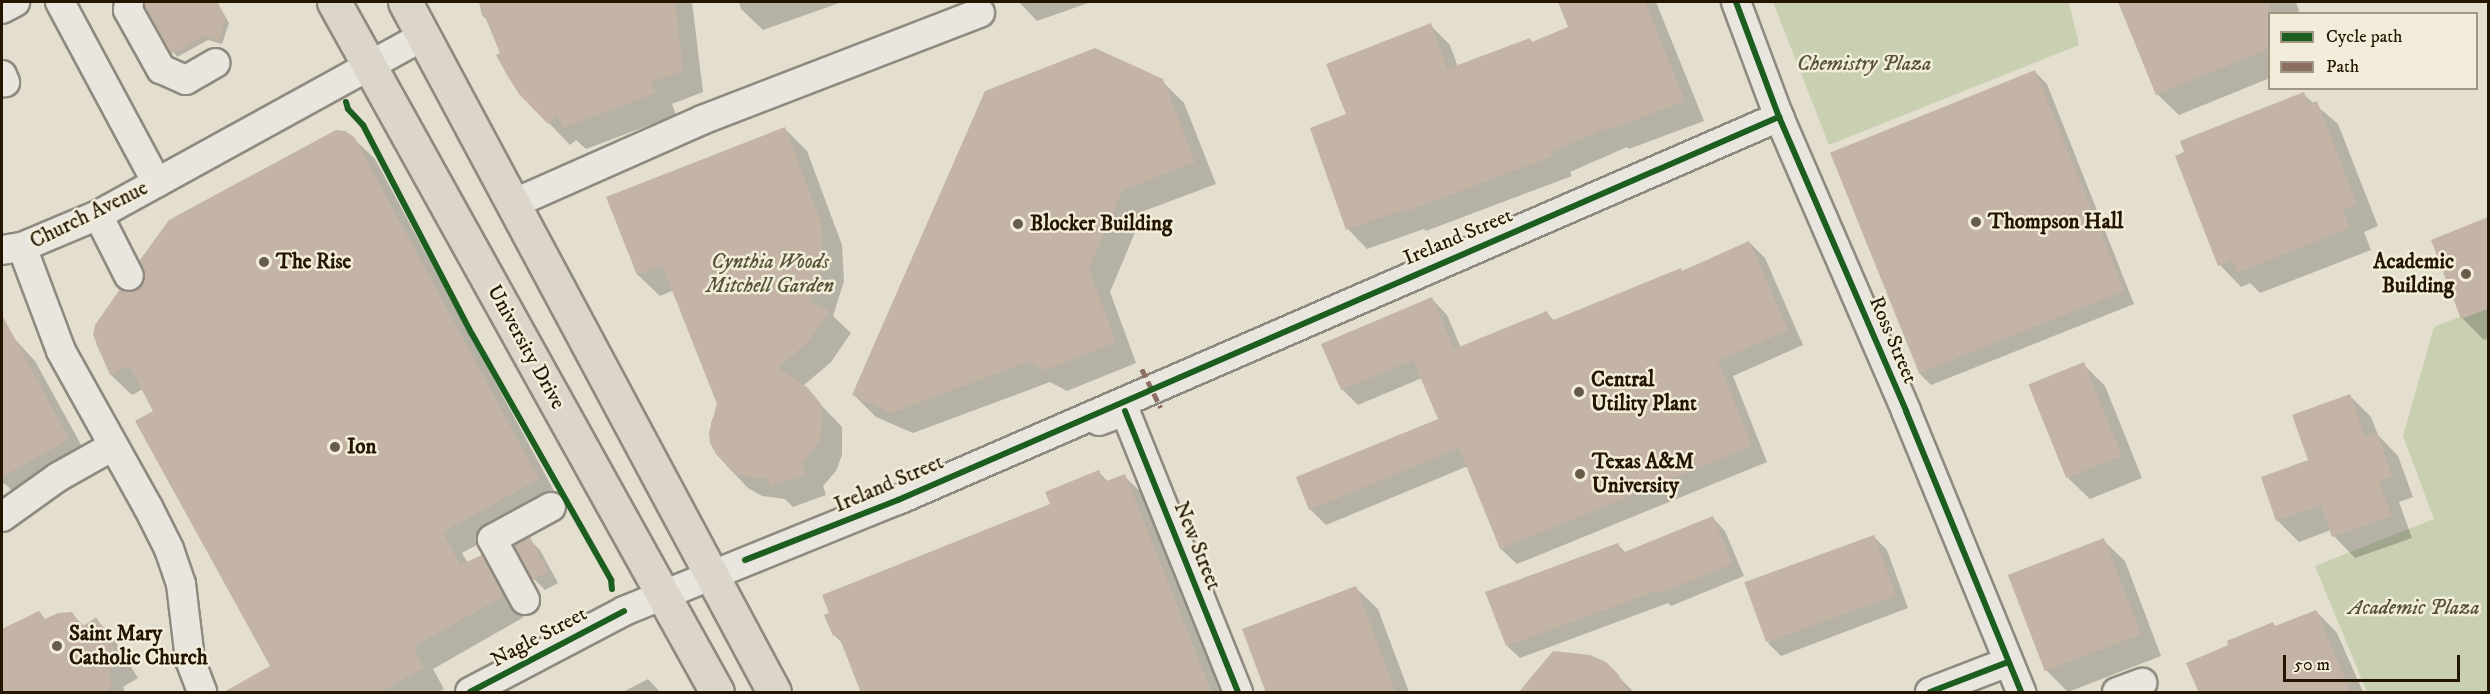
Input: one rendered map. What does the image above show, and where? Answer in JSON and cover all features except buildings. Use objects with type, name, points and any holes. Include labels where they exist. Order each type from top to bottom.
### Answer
[{"type":"main road","name":"University Drive","points":[[334,2],[717,693]]},
{"type":"main road","points":[[405,2],[515,203],[774,693]]},
{"type":"street","points":[[2,9],[15,2]]},
{"type":"street","points":[[60,2],[157,183]]},
{"type":"street","points":[[129,2],[128,10],[161,69],[186,80],[216,63]]},
{"type":"street","name":"Ross Street","points":[[1736,2],[1779,117],[1906,411],[2020,693]]},
{"type":"street","points":[[515,203],[702,120],[980,13]]},
{"type":"street","name":"Church Avenue","points":[[202,693],[190,660],[181,584],[169,549],[48,323],[12,249],[98,215],[424,36]]},
{"type":"street","name":"Ireland Street","points":[[663,595],[898,500],[1044,434],[1779,117]]},
{"type":"street","points":[[98,215],[129,276]]},
{"type":"street","name":"Ireland Street","points":[[1044,434],[1093,423],[1125,411]]},
{"type":"street","name":"New Street","points":[[1125,411],[1238,693]]},
{"type":"street","points":[[2,517],[58,477],[113,446]]},
{"type":"street","points":[[525,600],[492,539],[551,507]]},
{"type":"street","name":"Nagle Street","points":[[470,693],[624,611],[663,595]]},
{"type":"street","points":[[1930,693],[2008,662]]},
{"type":"green space","name":"Chemistry Plaza","points":[[1773,2],[2069,2],[2079,45],[1829,145]]},
{"type":"green space","name":"Academic Plaza","points":[[2488,306],[2488,692],[2367,692],[2315,566],[2434,519],[2403,436],[2434,327]]},
{"type":"marked path","points":[[1142,369],[1161,408]]},
{"type":"cycle path","points":[[1736,2],[1779,117],[1906,411],[2021,692]]},
{"type":"cycle path","points":[[346,102],[348,109],[363,125],[472,334],[611,580],[612,589]]},
{"type":"cycle path","points":[[745,560],[898,500],[1779,117]]},
{"type":"cycle path","points":[[1125,411],[1238,692]]},
{"type":"cycle path","points":[[470,692],[624,611]]},
{"type":"cycle path","points":[[1930,692],[2008,662]]},
{"type":"place","name":"Thompson Hall","points":[[1976,222]]},
{"type":"place","name":"Blocker Building","points":[[1018,224]]},
{"type":"place","name":"The Rise","points":[[264,262]]},
{"type":"place","name":"Academic Building","points":[[2466,274]]},
{"type":"place","name":"Central Utility Plant","points":[[1579,392]]},
{"type":"place","name":"Ion","points":[[335,447]]},
{"type":"place","name":"Texas A&M University","points":[[1580,474]]},
{"type":"place","name":"Saint Mary Catholic Church","points":[[57,646]]},
{"type":"park label","name":"Cynthia Woods Mitchell Garden","points":[[770,274]]}]
